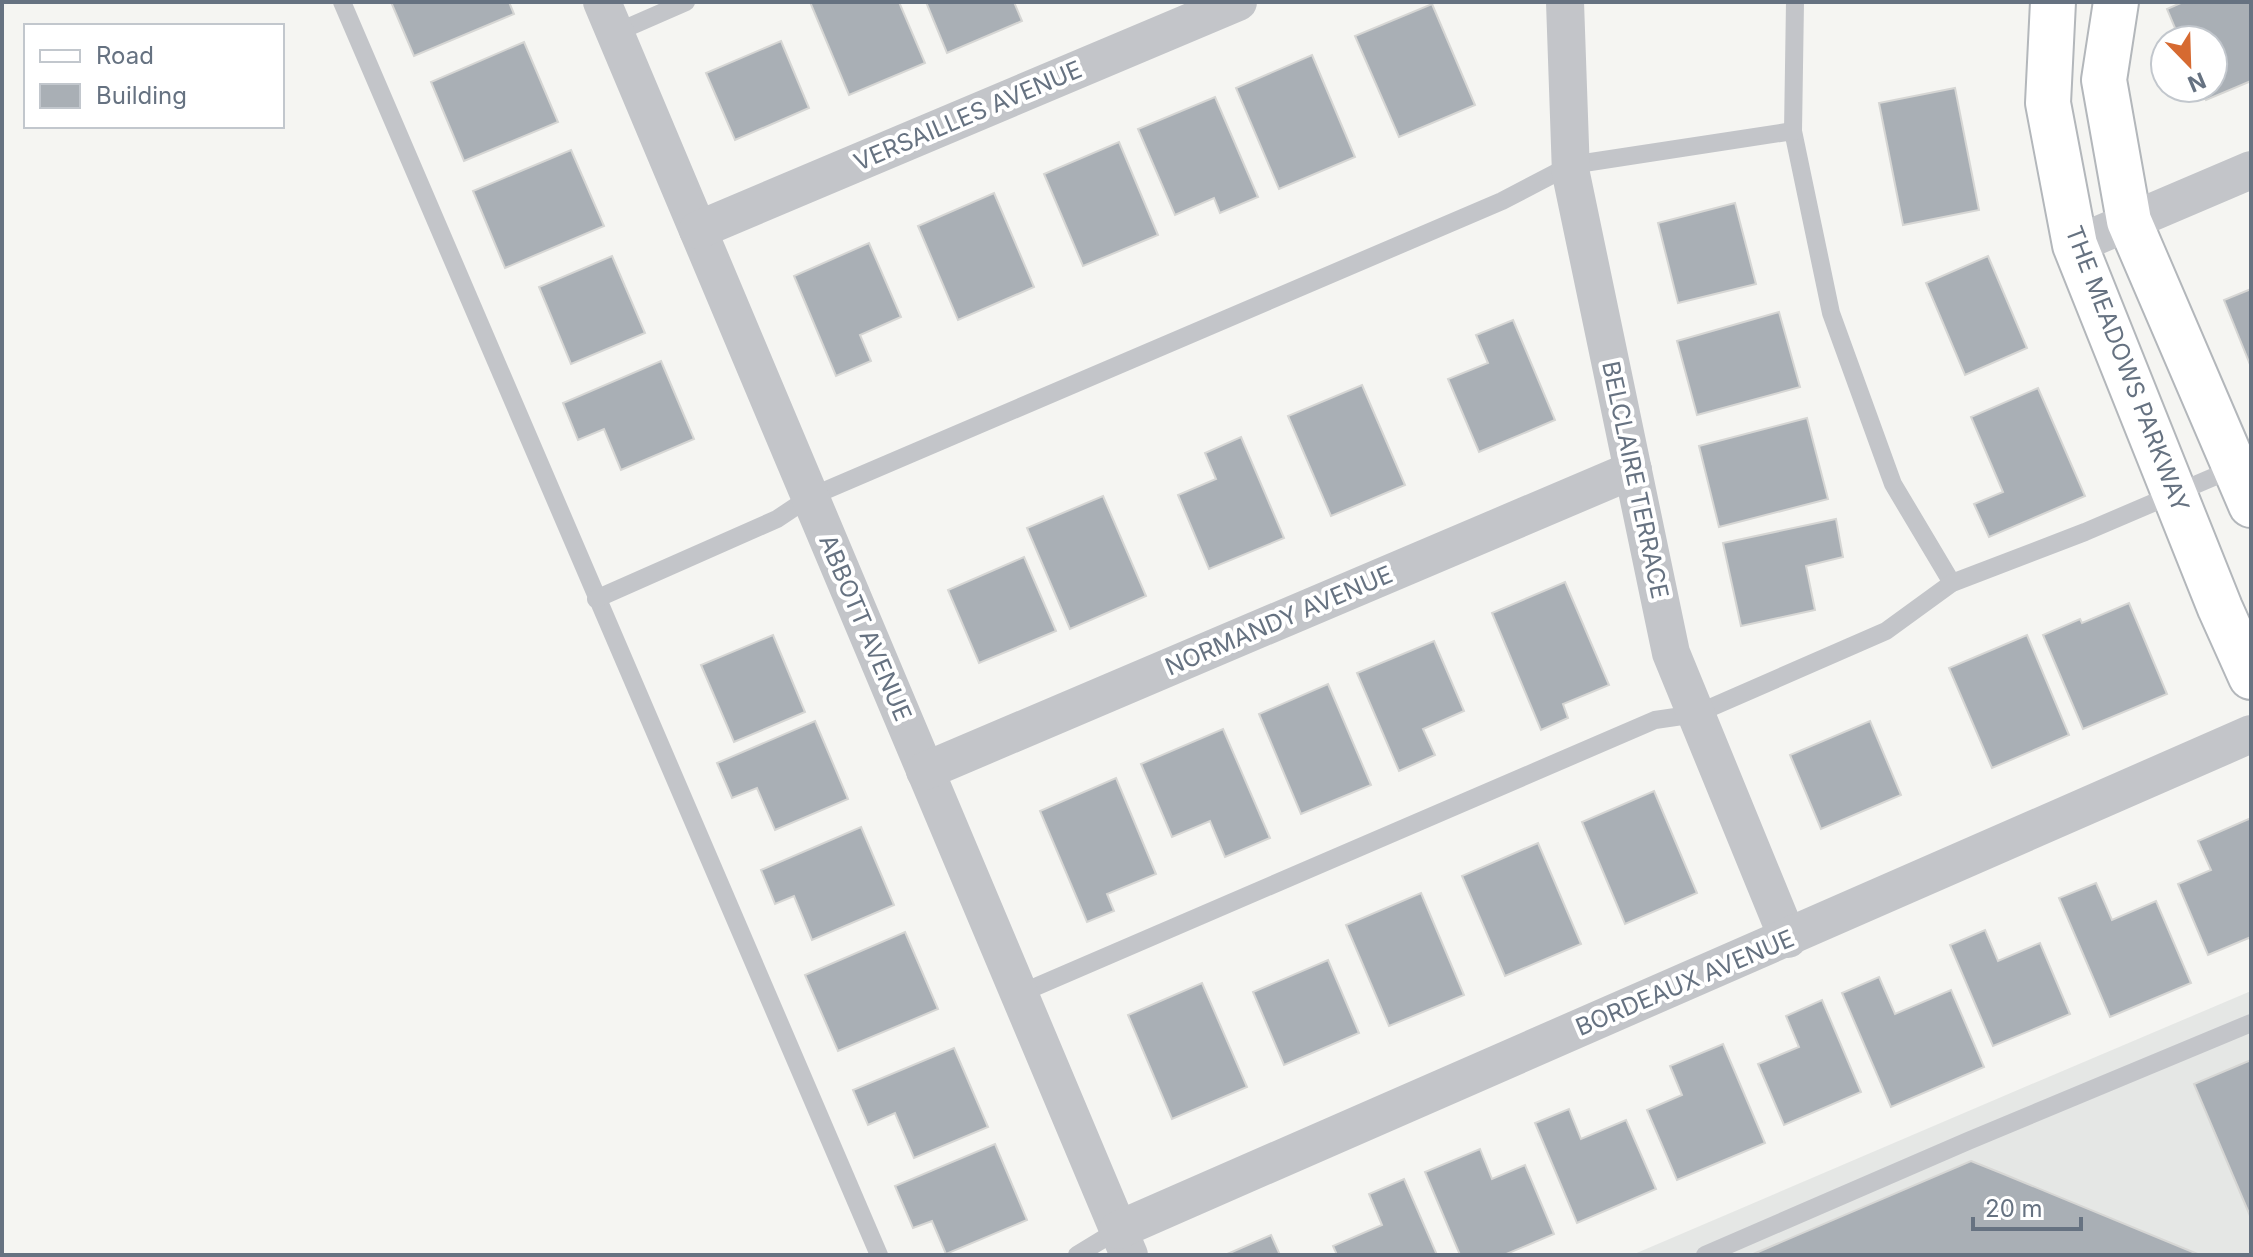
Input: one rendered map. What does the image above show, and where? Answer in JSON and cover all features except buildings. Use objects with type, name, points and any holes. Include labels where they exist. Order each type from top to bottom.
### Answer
[{"type":"street","name":"VERSAILLES AVENUE","points":[[698,230],[1238,2]]},
{"type":"street","name":"BELCLAIRE TERRACE","points":[[1565,2],[1571,165],[1671,653],[1788,939]]},
{"type":"street","name":"THE MEADOWS PARKWAY","points":[[2053,2],[2048,103],[2075,245],[2220,608],[2251,677]]},
{"type":"street","points":[[2116,2],[2104,80],[2129,221],[2246,478]]},
{"type":"street","name":"ABBOTT AVENUE","points":[[608,18],[1123,1242]]},
{"type":"street","points":[[2075,245],[2251,170]]},
{"type":"street","name":"NORMANDY AVENUE","points":[[925,771],[1633,470]]},
{"type":"street","name":"BORDEAUX AVENUE","points":[[1123,1242],[1788,939],[2251,734]]},
{"type":"lane","points":[[342,2],[879,1255]]},
{"type":"lane","points":[[608,18],[686,2]]},
{"type":"lane","points":[[1795,2],[1793,131],[1831,313],[1893,484],[1952,583]]},
{"type":"lane","points":[[596,599],[777,519],[810,497],[1502,201],[1571,165],[1793,131]]},
{"type":"lane","points":[[1019,994],[1655,720],[1696,714],[1886,631],[1952,583],[2174,494],[2246,478]]},
{"type":"lane","points":[[1705,1255],[2251,1023]]},
{"type":"lane","points":[[1077,1255],[1123,1242]]},
{"type":"shaded area","points":[[2251,991],[2251,1255],[1632,1255],[2006,1095]]}]
